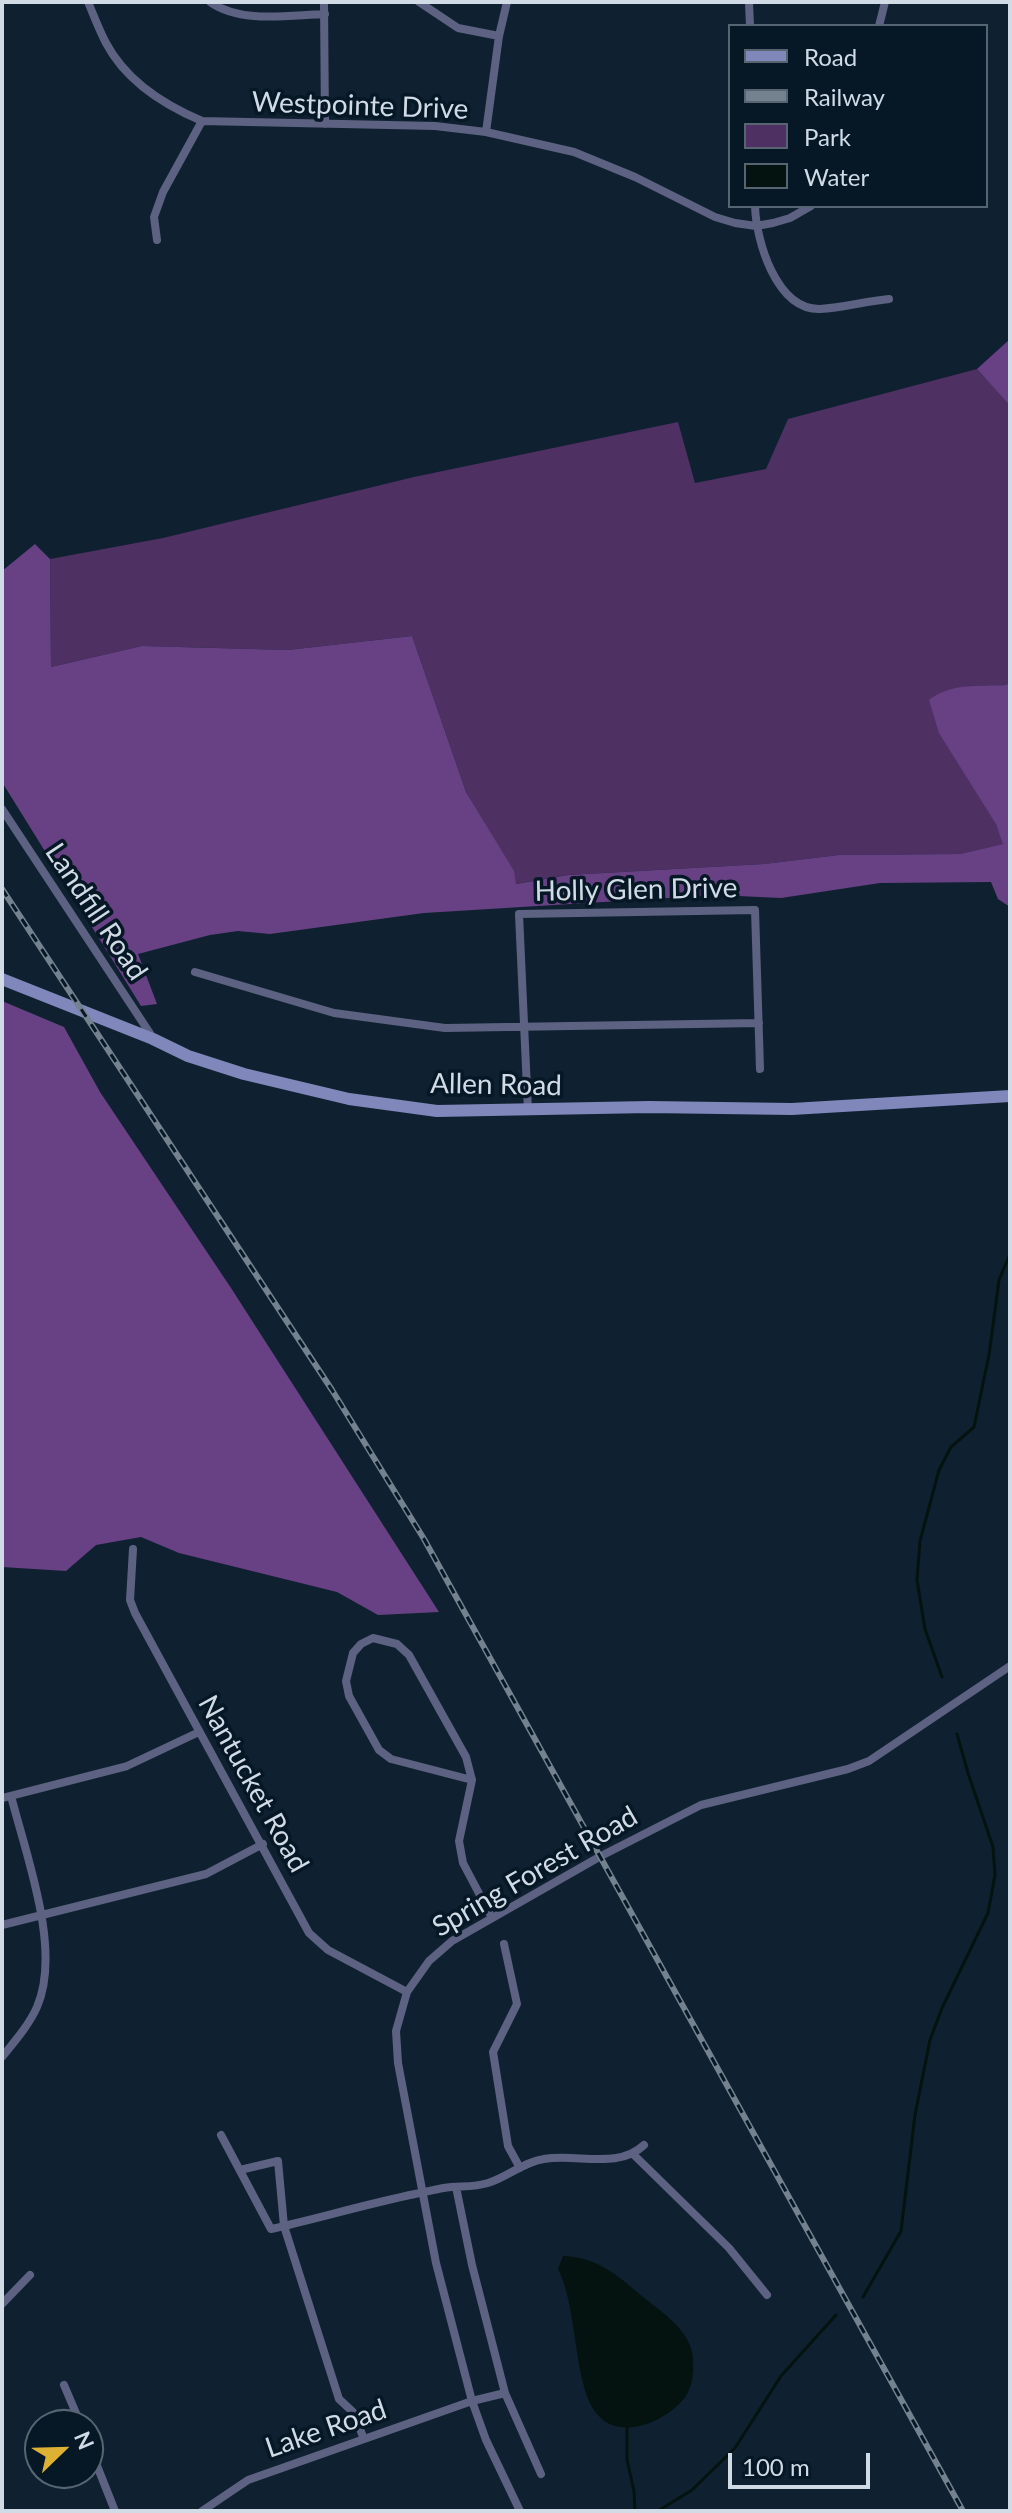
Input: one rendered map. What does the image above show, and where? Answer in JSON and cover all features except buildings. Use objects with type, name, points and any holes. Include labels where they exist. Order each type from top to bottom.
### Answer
[{"type":"main road","name":"Allen Road","points":[[2,979],[188,1056],[244,1074],[349,1099],[437,1111],[649,1107],[792,1109],[1010,1096]]},
{"type":"street","name":"Westpointe Drive","points":[[88,2],[107,45],[136,82],[169,107],[202,121],[435,126],[486,132],[574,152],[635,177],[715,217],[756,226],[790,218],[808,208]]},
{"type":"street","points":[[210,2],[228,13],[245,15],[325,14]]},
{"type":"street","points":[[324,2],[325,124]]},
{"type":"street","points":[[419,2],[458,28],[499,36]]},
{"type":"street","points":[[486,132],[499,36],[507,2]]},
{"type":"street","points":[[749,2],[750,24]]},
{"type":"street","points":[[880,24],[885,2]]},
{"type":"street","points":[[157,240],[154,217],[163,192],[202,121]]},
{"type":"street","points":[[755,208],[756,226],[773,272],[783,290],[794,300],[806,307],[819,309],[889,299]]},
{"type":"street","name":"Landfill Road","points":[[2,809],[153,1039]]},
{"type":"street","name":"Holly Glen Drive","points":[[528,1111],[519,914],[755,910],[760,1069]]},
{"type":"street","points":[[195,972],[334,1013],[445,1028],[759,1023]]},
{"type":"street","name":"Nantucket Road","points":[[133,1549],[130,1600],[135,1613],[309,1933],[328,1950],[407,1992]]},
{"type":"street","points":[[472,1780],[391,1759],[379,1750],[349,1696],[346,1681],[353,1653],[361,1644],[373,1638],[397,1644],[409,1655],[466,1757],[472,1780],[459,1841],[463,1863],[492,1918]]},
{"type":"street","name":"Spring Forest Road","points":[[520,2511],[486,2440],[472,2401],[436,2263],[398,2063],[396,2031],[407,1992],[429,1961],[452,1941],[612,1850],[701,1805],[848,1769],[869,1761],[1010,1666]]},
{"type":"street","points":[[2,2057],[37,2008],[48,1960],[41,1915],[7,1797],[127,1766],[199,1732]]},
{"type":"street","points":[[2,1925],[206,1874],[263,1844]]},
{"type":"street","points":[[504,1944],[517,2004],[493,2052],[508,2146],[520,2168]]},
{"type":"street","points":[[221,2135],[271,2229],[423,2193],[474,2187],[546,2158],[603,2159],[634,2155],[644,2145]]},
{"type":"street","points":[[634,2155],[729,2248],[767,2295]]},
{"type":"street","points":[[240,2170],[278,2161],[284,2226],[339,2399],[353,2412],[364,2439]]},
{"type":"street","points":[[456,2187],[472,2265],[505,2393],[541,2474]]},
{"type":"street","points":[[2,2304],[30,2275]]},
{"type":"street","points":[[64,2385],[74,2409]]},
{"type":"street","name":"Lake Road","points":[[202,2511],[248,2480],[472,2401],[505,2393]]},
{"type":"street","points":[[104,2483],[115,2511]]},
{"type":"green space","points":[[977,369],[1010,406],[1010,682],[1006,685],[967,686],[996,824],[1004,844],[960,854],[839,855],[764,864],[567,875],[515,884],[513,871],[466,792],[412,636],[288,650],[142,646],[51,667],[50,559],[163,538],[414,477],[678,422],[695,483],[766,469],[788,419]]},
{"type":"shaded area","points":[[1010,339],[1010,406],[977,369]]},
{"type":"shaded area","points":[[35,544],[50,559],[51,667],[142,646],[288,650],[412,636],[466,792],[514,871],[516,884],[568,875],[764,864],[839,855],[960,854],[1003,844],[996,824],[939,733],[929,700],[956,688],[1006,685],[1010,682],[1010,907],[998,899],[991,882],[880,883],[781,898],[717,895],[424,913],[270,934],[238,931],[138,954],[157,1004],[141,1006],[2,782],[2,571]]},
{"type":"shaded area","points":[[2,1001],[64,1027],[100,1092],[231,1288],[439,1612],[378,1615],[337,1592],[179,1553],[141,1537],[96,1545],[66,1571],[2,1567]]},
{"type":"water","points":[[563,2256],[584,2259],[612,2272],[682,2331],[691,2348],[692,2379],[686,2396],[668,2413],[644,2425],[631,2427],[607,2423],[597,2414],[584,2385],[569,2304],[558,2269]]},
{"type":"waterway","points":[[942,1677],[925,1629],[917,1580],[920,1541],[939,1470],[951,1447],[974,1427],[989,1355],[999,1280],[1010,1254]]},
{"type":"waterway","points":[[863,2297],[901,2231],[915,2115],[930,2040],[988,1913],[995,1875],[993,1847],[957,1734]]},
{"type":"waterway","points":[[658,2511],[692,2490],[735,2448],[781,2376],[836,2315]]},
{"type":"waterway","points":[[627,2428],[627,2460],[635,2511]]},
{"type":"railway","points":[[2,889],[332,1390],[424,1539],[963,2511]]}]
